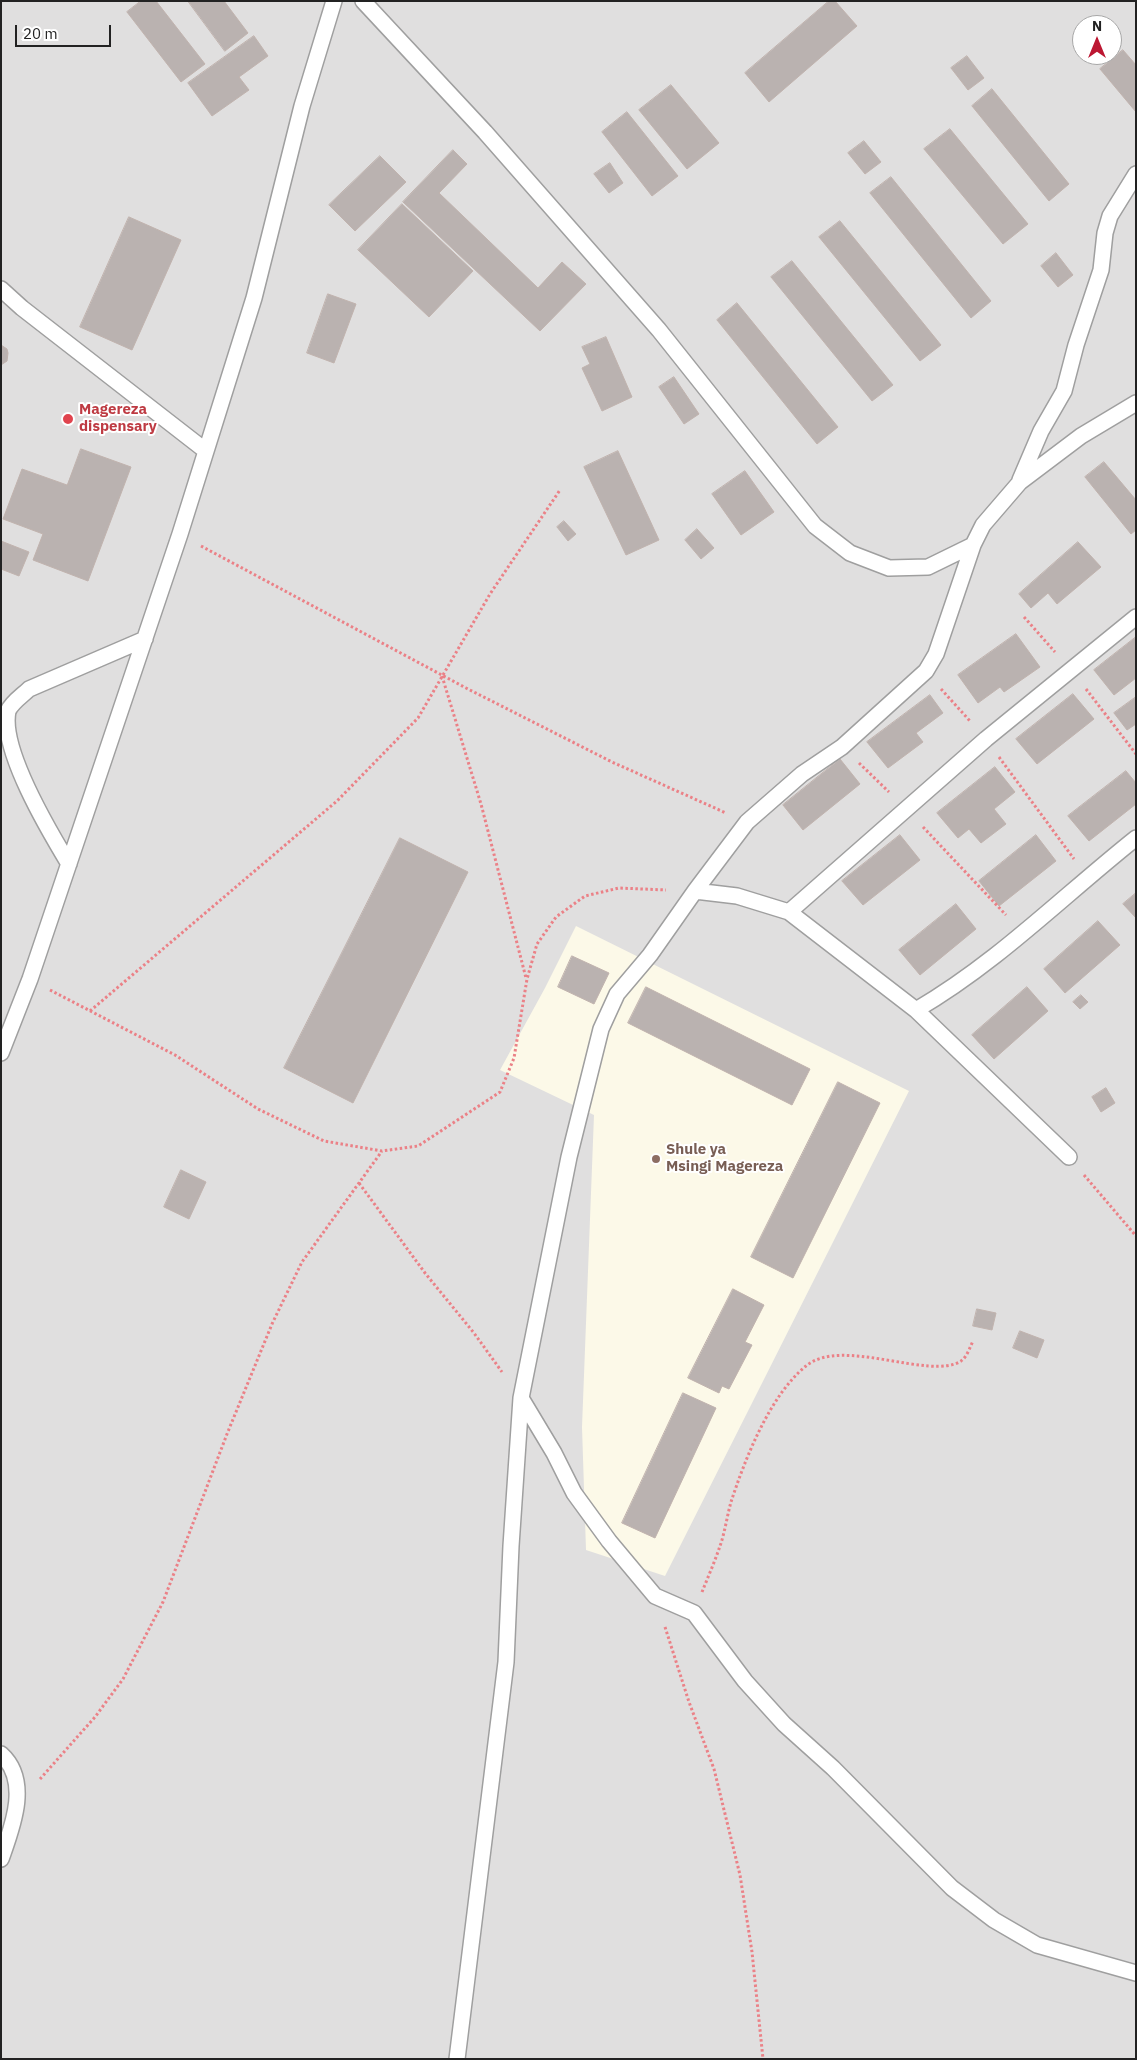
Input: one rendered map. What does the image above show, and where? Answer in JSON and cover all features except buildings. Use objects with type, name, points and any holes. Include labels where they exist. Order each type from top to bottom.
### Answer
[{"type":"lane","points":[[1,1053],[30,979],[180,534],[254,298],[302,106],[334,1]]},
{"type":"lane","points":[[363,1],[485,132],[659,330],[815,526],[850,553],[889,568],[928,567],[973,545]]},
{"type":"lane","points":[[1020,482],[1041,431],[1064,391],[1076,345],[1101,270],[1105,233],[1110,216],[1136,174]]},
{"type":"lane","points":[[1,289],[22,308],[206,451]]},
{"type":"lane","points":[[457,2059],[506,1662],[510,1546],[521,1398],[569,1157],[600,1029],[616,994],[650,955],[747,822],[802,774],[842,747],[926,671],[942,638],[973,545],[983,525],[1020,482],[1081,436],[1136,403]]},
{"type":"lane","points":[[788,912],[986,739],[1136,617]]},
{"type":"lane","points":[[68,864],[26,794],[12,763],[5,736],[6,718],[15,702],[29,689],[145,639]]},
{"type":"lane","points":[[916,1010],[959,983],[1023,933],[1087,877],[1136,838]]},
{"type":"lane","points":[[695,891],[737,896],[788,912],[916,1010],[1069,1157]]},
{"type":"lane","points":[[521,1398],[554,1453],[574,1493],[608,1541],[655,1596],[694,1613],[745,1681],[784,1724],[833,1768],[952,1888],[994,1920],[1037,1945],[1136,1973]]},
{"type":"lane","points":[[1,1754],[11,1767],[15,1781],[16,1806],[1,1859]]},
{"type":"path","points":[[90,1011],[337,801],[418,718],[490,594],[560,490]]},
{"type":"path","points":[[180,534],[442,676],[612,762],[747,822]]},
{"type":"path","points":[[926,671],[986,739],[1087,877]]},
{"type":"path","points":[[442,676],[481,804],[526,979]]},
{"type":"path","points":[[842,747],[906,809],[1023,933]]},
{"type":"path","points":[[30,979],[174,1055],[266,1113],[324,1141],[382,1151],[418,1146],[500,1092],[514,1058],[526,979],[537,944],[556,917],[584,896],[619,888],[695,891]]},
{"type":"path","points":[[16,1806],[95,1717],[123,1679],[163,1602],[230,1425],[272,1324],[302,1262],[382,1151]]},
{"type":"path","points":[[1069,1157],[1136,1236]]},
{"type":"path","points":[[359,1183],[425,1274],[474,1333],[521,1398]]},
{"type":"path","points":[[694,1613],[721,1544],[731,1502],[764,1419],[804,1367],[818,1358],[840,1357],[872,1357],[949,1366],[963,1360],[973,1342]]},
{"type":"path","points":[[655,1596],[689,1702],[714,1770],[725,1810],[744,1904],[764,2059]]},
{"type":"shaded area","points":[[1,1],[1136,1],[1136,2059],[1,2059]]},
{"type":"shaded area","points":[[576,926],[909,1091],[665,1576],[586,1550],[582,1427],[594,1115],[500,1070],[545,988]]},
{"type":"place","name":"Magereza dispensary","points":[[68,419]]},
{"type":"place","name":"Shule ya Msingi Magereza","points":[[656,1159]]}]
